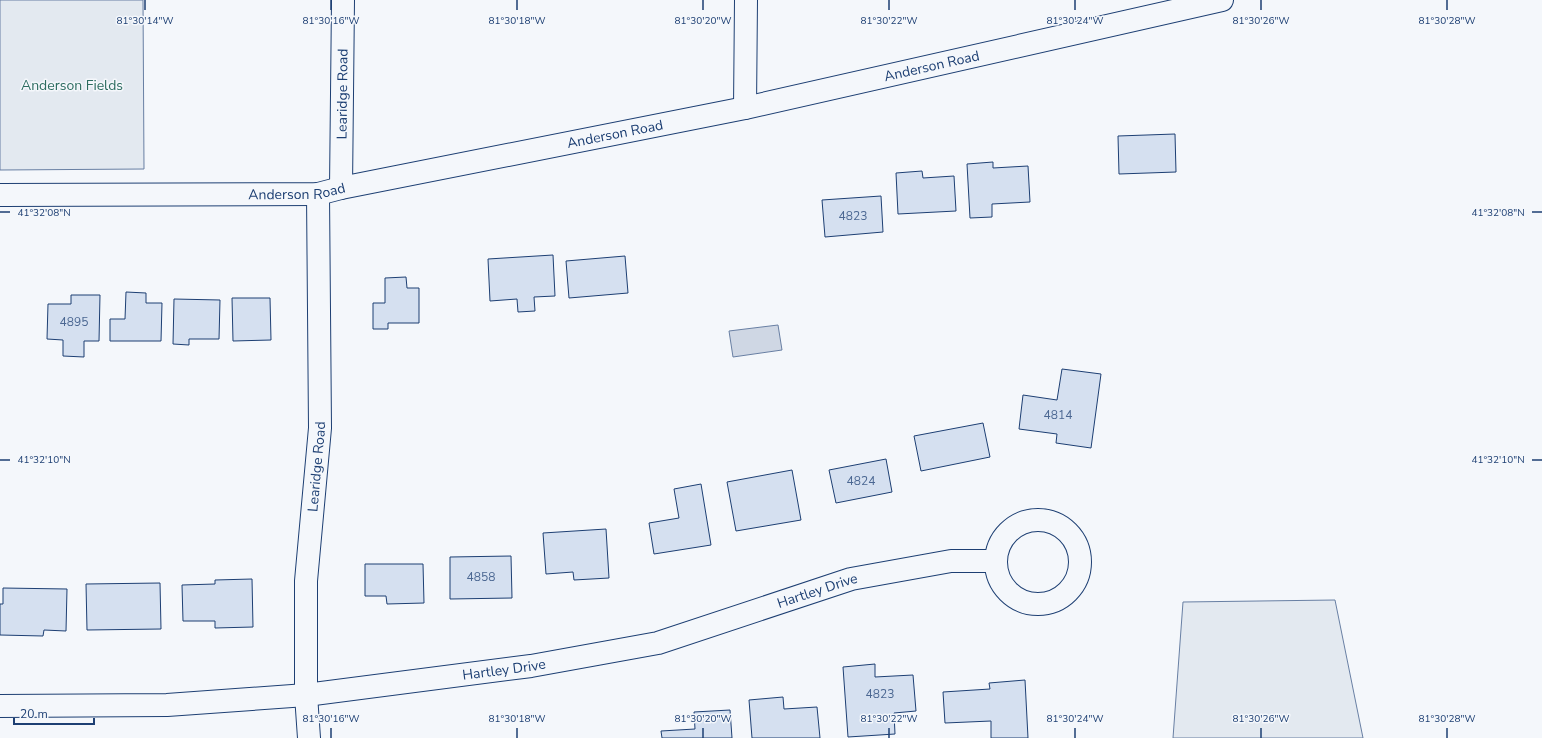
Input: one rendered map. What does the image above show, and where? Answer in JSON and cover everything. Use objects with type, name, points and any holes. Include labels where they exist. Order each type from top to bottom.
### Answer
[{"type":"street","name":"Learidge Road","points":[[341,188],[342,0]]},
{"type":"street","points":[[745,108],[746,0]]},
{"type":"street","name":"Anderson Road","points":[[0,195],[318,194],[341,188],[745,108],[1222,0]]},
{"type":"street","name":"Learidge Road","points":[[309,738],[306,695],[306,581],[320,428],[318,194]]},
{"type":"street","name":"Hartley Drive","points":[[0,706],[167,705],[306,695],[531,666],[658,643],[851,579],[951,561],[996,561]]},
{"type":"green space","name":"Anderson Fields","points":[[0,0],[143,0],[144,169],[0,170]]},
{"type":"green space","points":[[1335,600],[1363,738],[1173,738],[1183,602]]},
{"type":"shaded area","points":[[778,325],[782,350],[733,357],[729,331]]},
{"type":"building","points":[[1175,134],[1176,172],[1119,174],[1118,136]]},
{"type":"building","points":[[993,162],[993,168],[1028,166],[1030,202],[992,204],[992,217],[970,218],[967,164]]},
{"type":"building","points":[[922,171],[923,178],[954,176],[956,211],[898,214],[896,173]]},
{"type":"building","points":[[881,196],[883,232],[825,237],[822,200]]},
{"type":"building","points":[[553,255],[555,296],[534,297],[535,311],[518,312],[517,299],[490,301],[488,259]]},
{"type":"building","points":[[625,256],[628,293],[569,298],[566,261]]},
{"type":"building","points":[[406,277],[407,288],[419,288],[419,323],[388,323],[388,329],[373,329],[373,303],[385,303],[385,278]]},
{"type":"building","points":[[126,292],[146,293],[146,303],[162,303],[161,341],[110,341],[110,319],[125,319]]},
{"type":"building","points":[[71,295],[100,295],[99,341],[84,341],[84,357],[63,356],[63,340],[47,339],[48,304],[71,304]]},
{"type":"building","points":[[232,298],[270,298],[271,340],[233,341]]},
{"type":"building","points":[[174,299],[220,300],[219,339],[189,339],[189,345],[173,344]]},
{"type":"building","points":[[1062,369],[1101,374],[1091,448],[1056,443],[1057,434],[1019,429],[1023,395],[1057,400]]},
{"type":"building","points":[[983,423],[990,457],[921,471],[914,436]]},
{"type":"building","points":[[886,459],[892,492],[836,503],[829,470]]},
{"type":"building","points":[[792,470],[801,520],[736,531],[727,482]]},
{"type":"building","points":[[701,484],[711,545],[654,554],[649,523],[679,518],[674,489]]},
{"type":"building","points":[[606,529],[609,578],[574,580],[573,572],[546,574],[543,533]]},
{"type":"building","points":[[511,556],[512,598],[450,599],[450,557]]},
{"type":"building","points":[[365,564],[423,564],[424,603],[387,604],[386,596],[365,596]]},
{"type":"building","points":[[252,579],[253,627],[215,628],[215,621],[183,621],[182,585],[215,584],[215,580]]},
{"type":"building","points":[[160,583],[161,629],[87,630],[86,584]]},
{"type":"building","points":[[3,588],[67,589],[66,631],[44,630],[43,636],[0,635],[0,604],[3,604]]},
{"type":"building","points":[[875,664],[875,677],[913,675],[916,711],[894,713],[895,734],[848,737],[843,667]]},
{"type":"building","points":[[1025,680],[1028,738],[991,738],[991,721],[945,723],[943,692],[990,689],[989,683]]},
{"type":"building","points":[[783,697],[784,709],[817,707],[820,738],[752,738],[749,700]]},
{"type":"building","points":[[730,710],[732,738],[662,738],[661,731],[695,729],[694,712]]}]
